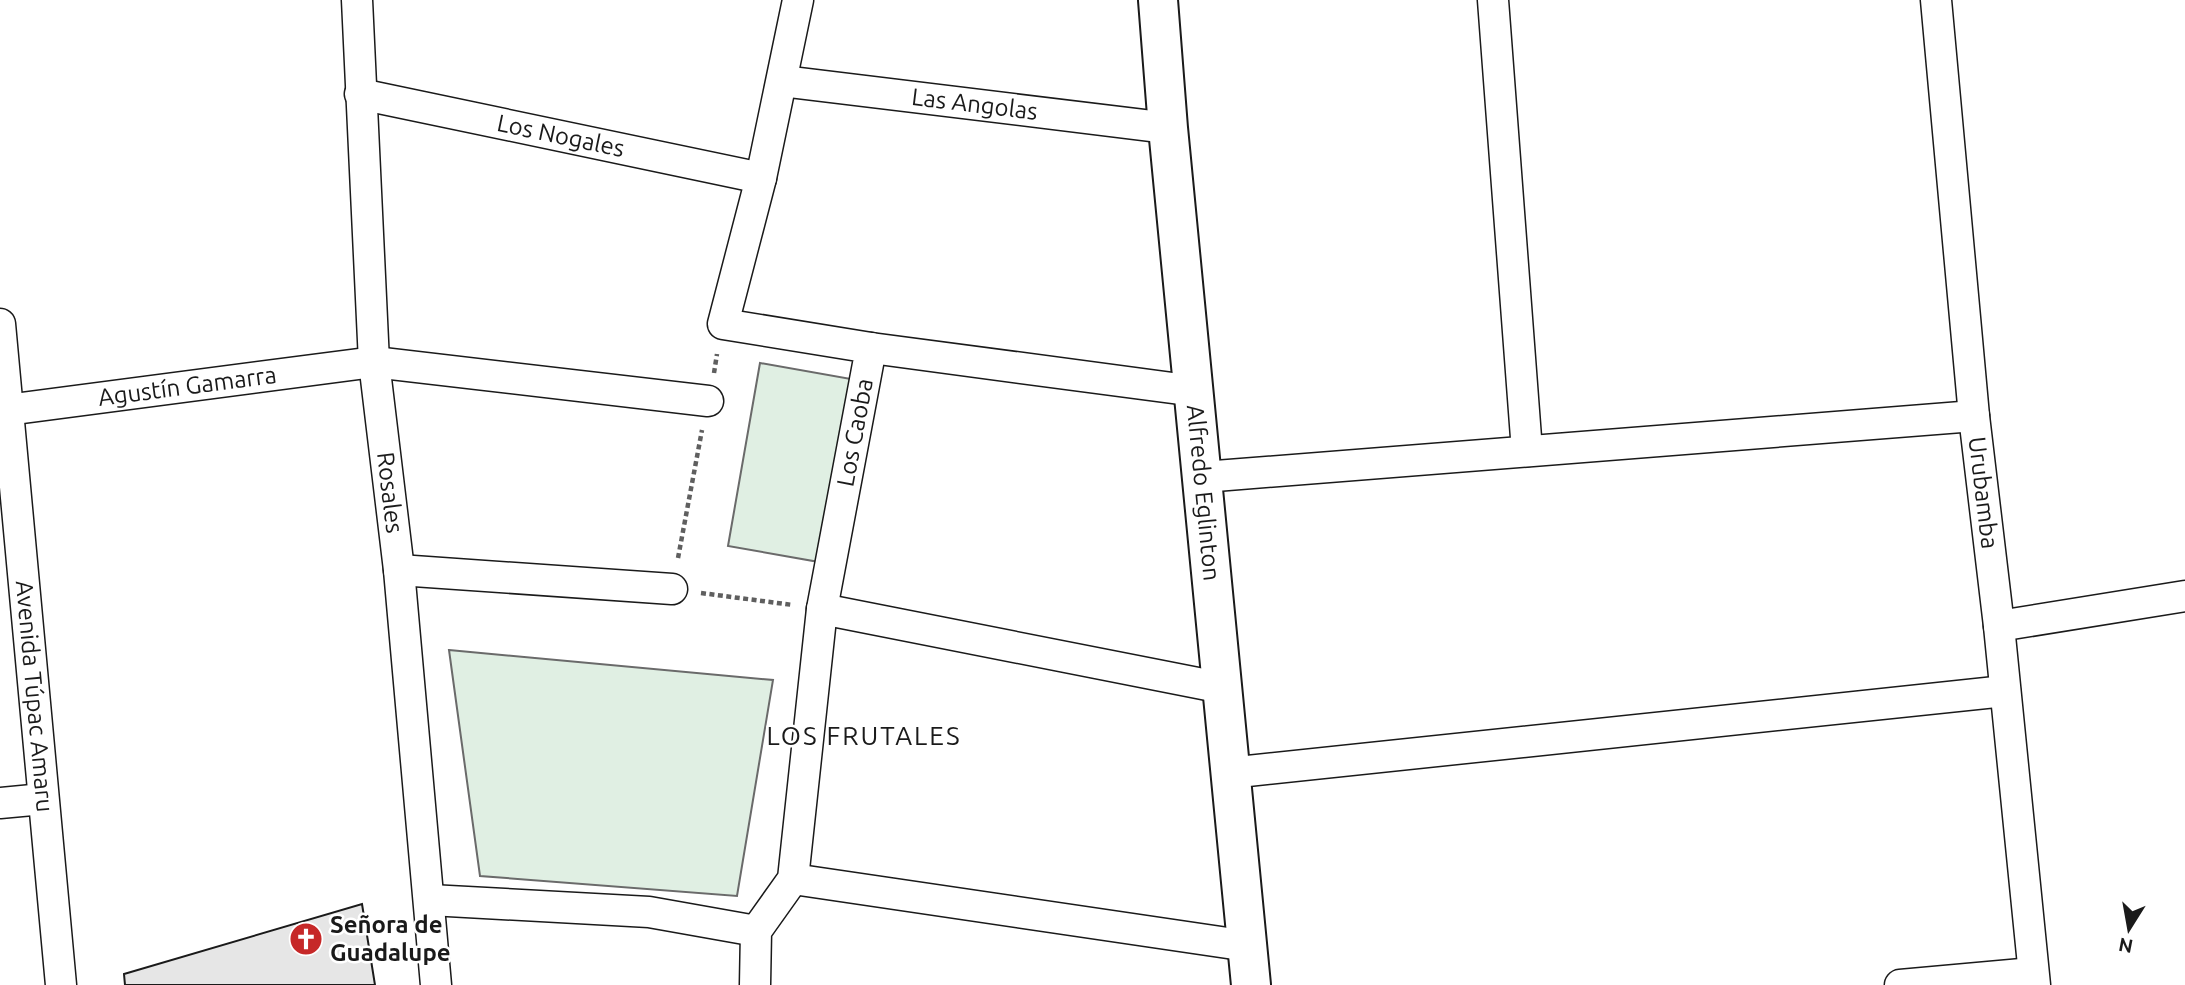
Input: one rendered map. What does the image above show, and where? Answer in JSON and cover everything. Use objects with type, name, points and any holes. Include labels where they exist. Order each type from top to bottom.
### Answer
[{"type":"main road","name":"Alfredo Eglinton","points":[[1158,0],[1251,985]]},
{"type":"street","name":"Rosales","points":[[357,0],[374,362],[399,570],[436,985]]},
{"type":"street","points":[[723,324],[761,178],[798,0]]},
{"type":"street","points":[[1493,0],[1527,452]]},
{"type":"street","name":"Urubamba","points":[[1936,0],[1975,416],[2034,979]]},
{"type":"street","name":"Las Angolas","points":[[782,81],[1168,128]]},
{"type":"street","name":"Los Nogales","points":[[360,94],[761,178]]},
{"type":"street","name":"Avenida Túpac Amaru","points":[[0,324],[3,411],[61,985]]},
{"type":"street","name":"Los Caoba","points":[[723,324],[872,348],[822,609],[793,879],[756,931]]},
{"type":"street","points":[[872,348],[1195,391]]},
{"type":"street","name":"Agustín Gamarra","points":[[3,411],[374,362],[708,401]]},
{"type":"street","points":[[1203,477],[1975,416]]},
{"type":"street","points":[[399,570],[672,589]]},
{"type":"street","points":[[1998,626],[2185,596]]},
{"type":"street","points":[[822,609],[1223,688]]},
{"type":"street","points":[[1229,773],[2005,691]]},
{"type":"street","points":[[0,803],[43,799]]},
{"type":"street","points":[[793,879],[1248,946]]},
{"type":"street","points":[[430,900],[649,912],[756,931],[755,985]]},
{"type":"street","points":[[1900,985],[2034,979]]},
{"type":"path","points":[[723,324],[672,589],[822,609]]},
{"type":"green space","points":[[760,363],[851,379],[819,562],[728,546]]},
{"type":"green space","points":[[449,650],[773,680],[737,896],[480,876]]},
{"type":"building","name":"Señora de Guadalupe","points":[[362,904],[375,985],[125,985],[124,974]]},
{"type":"place","name":"Señora de Guadalupe","points":[[306,939]]},
{"type":"district","name":"LOS FRUTALES","points":[[864,736]]}]
